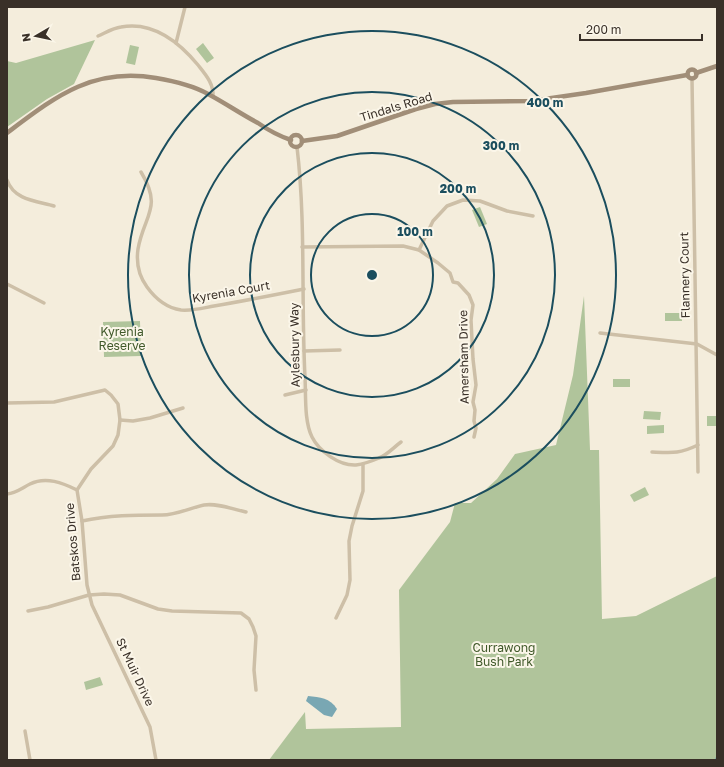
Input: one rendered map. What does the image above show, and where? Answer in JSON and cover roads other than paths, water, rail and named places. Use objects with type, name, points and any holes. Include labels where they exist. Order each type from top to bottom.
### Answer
[{"type":"main road","points":[[696,73],[717,66]]},
{"type":"main road","points":[[692,69],[696,73],[696,77],[692,79],[689,78],[687,74],[689,70],[692,69]]},
{"type":"main road","name":"Tindals Road","points":[[302,141],[337,136],[435,104],[453,102],[531,101],[586,93],[687,74]]},
{"type":"main road","points":[[7,133],[38,110],[76,87],[114,76],[139,75],[168,80],[189,86],[213,97],[290,140],[292,145],[297,147],[300,146],[302,141],[301,138],[296,136],[290,140]]},
{"type":"street","points":[[176,43],[185,7]]},
{"type":"street","points":[[98,36],[120,27],[136,27],[152,30],[166,36],[187,53],[209,79],[214,90],[213,97]]},
{"type":"street","name":"Flannery Court","points":[[692,79],[698,472]]},
{"type":"street","name":"Aylesbury Way","points":[[297,147],[301,185],[304,351],[307,422],[317,445],[328,455],[340,462],[354,465],[363,464],[380,458],[401,442]]},
{"type":"street","name":"Kyrenia Court","points":[[141,172],[147,182],[150,192],[151,209],[138,249],[138,264],[142,279],[155,297],[167,305],[180,310],[195,310],[254,300],[304,289]]},
{"type":"street","points":[[7,180],[9,186],[21,197],[54,206]]},
{"type":"street","points":[[419,250],[433,221],[447,206],[463,200],[480,201],[507,211],[533,216]]},
{"type":"street","name":"Amersham Drive","points":[[302,247],[403,246],[419,250],[450,273],[453,282],[458,284],[469,295],[473,305],[471,320],[476,385],[474,402],[476,410],[474,421],[476,428],[474,438]]},
{"type":"street","points":[[7,284],[44,303]]},
{"type":"street","points":[[600,333],[696,344],[717,355]]},
{"type":"street","points":[[304,351],[340,350]]},
{"type":"street","points":[[7,403],[54,402],[104,390],[111,395],[118,404],[120,420],[118,435],[113,446],[91,469],[77,490]]},
{"type":"street","points":[[285,395],[306,390]]},
{"type":"street","points":[[120,420],[133,421],[150,418],[183,408]]},
{"type":"street","points":[[652,452],[683,452],[698,445]]},
{"type":"street","points":[[336,618],[347,595],[350,580],[349,541],[363,491],[363,464]]},
{"type":"street","name":"Batskos Drive","points":[[7,494],[17,492],[36,481],[44,480],[52,480],[77,490],[82,521],[87,585],[90,596]]},
{"type":"street","points":[[82,521],[101,517],[124,515],[163,515],[186,511],[204,505],[218,505],[246,512]]},
{"type":"street","points":[[28,611],[104,594],[120,595],[158,609],[172,611],[241,613],[249,619],[256,636],[254,670],[256,690]]},
{"type":"street","name":"St Muir Drive","points":[[90,596],[92,605],[150,727],[156,760]]},
{"type":"street","points":[[25,731],[30,760]]},
{"type":"water","points":[[308,696],[321,698],[331,702],[337,709],[332,717],[324,715],[306,701]]},
{"type":"waterway","points":[[715,760],[717,756]]},
{"type":"park label","name":"Kyrenia Reserve","points":[[122,339]]},
{"type":"park label","name":"Currawong Bush Park","points":[[504,655]]}]
